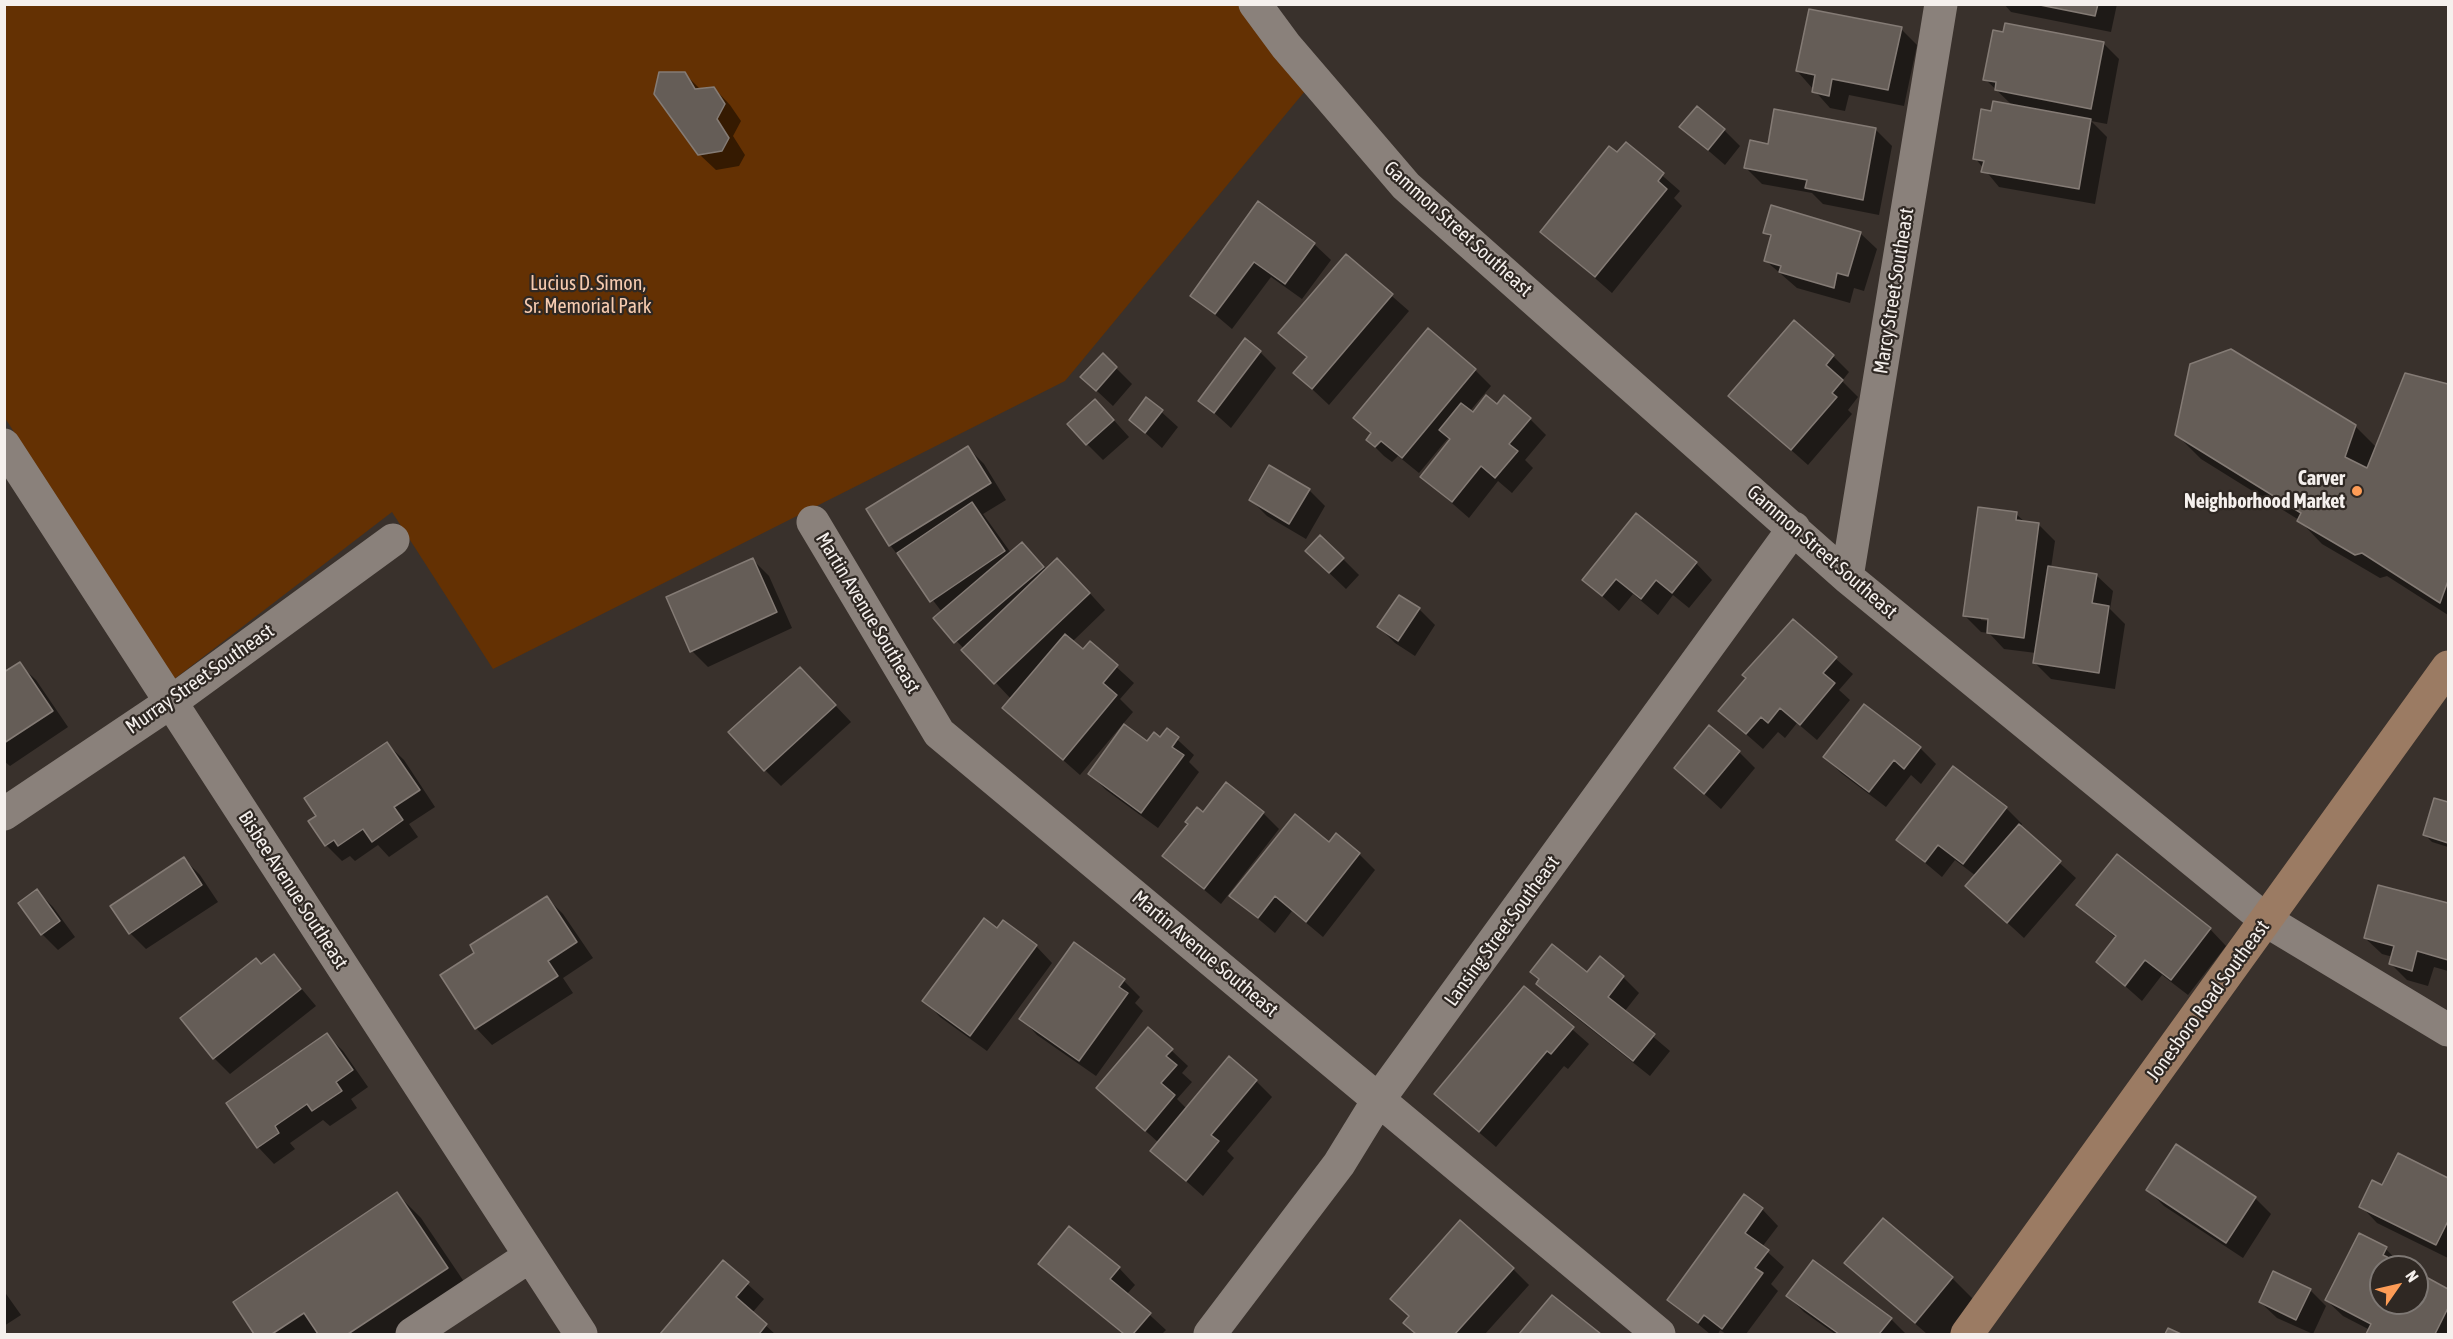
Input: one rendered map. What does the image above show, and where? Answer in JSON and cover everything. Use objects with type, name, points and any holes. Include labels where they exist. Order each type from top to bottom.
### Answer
[{"type":"main road","name":"Jonesboro Road Southeast","points":[[1972,1333],[2448,667]]},
{"type":"street","name":"Gammon Street Southeast","points":[[1255,4],[1286,46],[1406,186],[1847,577],[2266,921],[2448,1030]]},
{"type":"street","name":"Marcy Street Southeast","points":[[1847,577],[1941,4]]},
{"type":"street","name":"Bisbee Avenue Southeast","points":[[4,445],[581,1335]]},
{"type":"street","name":"Martin Avenue Southeast","points":[[813,522],[939,733],[1659,1335]]},
{"type":"street","name":"Lansing Street Southeast","points":[[1210,1335],[1339,1164],[1379,1099],[1794,528]]},
{"type":"street","name":"Murray Street Southeast","points":[[4,814],[171,702],[393,540]]},
{"type":"street","points":[[412,1335],[530,1256]]},
{"type":"green space","name":"Lucius D. Simon, Sr. Memorial Park","points":[[5,5],[1238,5],[1305,91],[1065,381],[493,669],[392,512],[173,680],[5,418]]},
{"type":"building","points":[[2035,4],[2098,4],[2095,16]]},
{"type":"building","points":[[1809,9],[1902,27],[1888,90],[1832,79],[1829,96],[1812,92],[1815,75],[1796,71]]},
{"type":"building","points":[[2005,23],[2104,42],[2091,109],[1995,90],[1996,82],[1983,80],[1993,30],[2003,32]]},
{"type":"building","points":[[659,72],[685,72],[695,89],[714,87],[725,104],[717,119],[729,138],[722,151],[698,155],[654,94]]},
{"type":"building","points":[[1993,101],[2091,119],[2079,189],[1981,172],[1984,161],[1973,159],[1981,109],[1991,111]]},
{"type":"building","points":[[1697,106],[1725,129],[1708,150],[1679,127]]},
{"type":"building","points":[[1774,109],[1876,128],[1863,200],[1805,188],[1807,180],[1744,168],[1750,140],[1768,144]]},
{"type":"building","points":[[1626,142],[1664,173],[1658,181],[1667,189],[1595,277],[1540,232],[1609,146],[1617,152]]},
{"type":"building","points":[[1258,201],[1315,243],[1285,284],[1254,262],[1215,314],[1190,296]]},
{"type":"building","points":[[1771,205],[1861,232],[1848,276],[1837,273],[1834,288],[1779,272],[1781,266],[1764,261],[1771,235],[1763,233]]},
{"type":"building","points":[[1346,254],[1393,294],[1312,389],[1293,373],[1307,357],[1278,333]]},
{"type":"building","points":[[1794,320],[1834,355],[1826,365],[1843,380],[1832,393],[1837,397],[1791,450],[1728,396]]},
{"type":"building","points":[[1428,328],[1476,369],[1402,458],[1381,441],[1375,447],[1366,440],[1371,433],[1353,418]]},
{"type":"building","points":[[1245,338],[1261,351],[1214,413],[1198,401]]},
{"type":"building","name":"Carver Neighborhood Market","points":[[2231,349],[2356,425],[2345,457],[2367,468],[2405,373],[2448,384],[2448,581],[2440,603],[2362,553],[2355,555],[2297,521],[2301,513],[2175,435],[2190,364]]},
{"type":"building","points":[[1103,353],[1117,367],[1096,391],[1080,377]]},
{"type":"building","points":[[1486,395],[1497,404],[1504,395],[1531,418],[1509,444],[1518,451],[1495,478],[1481,466],[1452,502],[1420,477],[1450,439],[1439,430],[1461,403],[1473,412]]},
{"type":"building","points":[[1146,397],[1163,410],[1145,433],[1129,420]]},
{"type":"building","points":[[1095,399],[1114,420],[1086,445],[1067,424]]},
{"type":"building","points":[[968,446],[991,483],[889,546],[866,509]]},
{"type":"building","points":[[1269,465],[1310,489],[1289,524],[1249,500]]},
{"type":"building","points":[[972,502],[1005,551],[930,602],[897,553]]},
{"type":"building","points":[[1978,507],[2017,512],[2016,520],[2039,523],[2024,638],[1987,633],[1988,619],[1963,616]]},
{"type":"building","points":[[1636,513],[1697,562],[1672,593],[1656,580],[1641,599],[1616,579],[1602,596],[1582,580]]},
{"type":"building","points":[[1320,535],[1344,558],[1329,573],[1305,551]]},
{"type":"building","points":[[1022,542],[1044,567],[954,643],[933,618]]},
{"type":"building","points":[[753,558],[777,612],[690,652],[666,597]]},
{"type":"building","points":[[1057,558],[1090,593],[994,684],[961,650]]},
{"type":"building","points":[[2048,566],[2097,574],[2092,603],[2109,606],[2099,673],[2033,663]]},
{"type":"building","points":[[1399,595],[1420,608],[1398,641],[1377,627]]},
{"type":"building","points":[[1793,619],[1837,657],[1823,673],[1835,683],[1800,725],[1780,708],[1768,723],[1761,717],[1746,734],[1718,711],[1746,678],[1742,675]]},
{"type":"building","points":[[1065,634],[1083,649],[1090,641],[1118,665],[1103,683],[1117,695],[1063,760],[1002,708]]},
{"type":"building","points":[[20,662],[53,711],[4,743],[4,672]]},
{"type":"building","points":[[800,667],[836,705],[764,771],[728,732]]},
{"type":"building","points":[[1864,704],[1921,747],[1904,769],[1894,760],[1869,792],[1823,757]]},
{"type":"building","points":[[1124,724],[1147,741],[1154,732],[1160,737],[1167,728],[1179,737],[1172,747],[1184,755],[1141,813],[1088,774]]},
{"type":"building","points":[[1709,725],[1740,751],[1704,794],[1674,768]]},
{"type":"building","points":[[387,742],[420,790],[394,807],[403,820],[372,842],[363,829],[338,846],[334,840],[325,846],[308,821],[316,816],[304,798]]},
{"type":"building","points":[[1953,766],[2007,807],[1963,864],[1938,845],[1925,862],[1896,840]]},
{"type":"building","points":[[1226,782],[1264,812],[1204,889],[1162,856],[1188,824],[1185,822],[1197,807],[1203,812]]},
{"type":"building","points":[[2434,798],[2448,802],[2448,843],[2423,835]]},
{"type":"building","points":[[1295,814],[1329,842],[1336,833],[1360,853],[1306,922],[1275,896],[1258,918],[1229,896]]},
{"type":"building","points":[[2019,824],[2061,861],[2007,923],[1965,886]]},
{"type":"building","points":[[2117,854],[2211,928],[2171,980],[2145,960],[2125,986],[2096,962],[2116,936],[2076,905]]},
{"type":"building","points":[[184,857],[202,885],[129,934],[110,906]]},
{"type":"building","points":[[2378,885],[2448,903],[2448,960],[2417,951],[2412,971],[2389,964],[2394,946],[2364,938]]},
{"type":"building","points":[[37,889],[60,921],[41,935],[18,903]]},
{"type":"building","points":[[547,896],[577,942],[548,961],[558,976],[475,1029],[440,975],[474,953],[470,945]]},
{"type":"building","points":[[984,918],[997,928],[1003,920],[1037,945],[970,1036],[922,1001]]},
{"type":"building","points":[[1074,942],[1125,979],[1119,987],[1128,993],[1079,1061],[1019,1019]]},
{"type":"building","points":[[1552,944],[1587,972],[1600,956],[1624,976],[1608,997],[1655,1034],[1633,1061],[1536,984],[1539,979],[1530,972]]},
{"type":"building","points":[[274,954],[301,989],[213,1059],[180,1018],[256,958],[261,964]]},
{"type":"building","points":[[1524,986],[1574,1027],[1551,1054],[1547,1051],[1479,1132],[1434,1094]]},
{"type":"building","points":[[1148,1027],[1173,1049],[1166,1056],[1177,1065],[1161,1083],[1175,1095],[1145,1131],[1096,1088]]},
{"type":"building","points":[[327,1033],[353,1070],[336,1082],[342,1091],[312,1111],[307,1104],[275,1126],[279,1133],[257,1148],[226,1103]]},
{"type":"building","points":[[1229,1056],[1257,1080],[1211,1135],[1219,1141],[1186,1181],[1150,1151]]},
{"type":"building","points":[[2176,1144],[2256,1197],[2226,1243],[2146,1190]]},
{"type":"building","points":[[2398,1153],[2448,1178],[2448,1221],[2436,1245],[2359,1207],[2372,1180],[2382,1185]]},
{"type":"building","points":[[397,1192],[448,1268],[348,1334],[318,1334],[304,1313],[272,1334],[254,1334],[233,1302]]},
{"type":"building","points":[[1744,1194],[1763,1208],[1745,1233],[1769,1250],[1755,1268],[1763,1273],[1722,1329],[1704,1315],[1698,1323],[1667,1300]]},
{"type":"building","points":[[1883,1218],[1953,1277],[1915,1323],[1844,1263]]},
{"type":"building","points":[[1460,1220],[1514,1268],[1455,1334],[1416,1334],[1403,1323],[1409,1316],[1390,1299]]},
{"type":"building","points":[[1069,1226],[1120,1267],[1110,1279],[1151,1313],[1133,1334],[1124,1334],[1038,1264]]},
{"type":"building","points":[[2359,1233],[2387,1247],[2383,1255],[2369,1255],[2369,1315],[2429,1315],[2429,1279],[2448,1289],[2448,1308],[2435,1334],[2366,1334],[2371,1324],[2325,1300]]},
{"type":"building","points":[[723,1260],[749,1282],[736,1297],[767,1324],[759,1334],[660,1334]]},
{"type":"building","points":[[1813,1260],[1892,1318],[1879,1334],[1839,1334],[1786,1296]]},
{"type":"building","points":[[2273,1271],[2311,1289],[2296,1320],[2259,1302]]},
{"type":"building","points":[[1552,1295],[1601,1334],[1519,1334]]},
{"type":"building","points":[[2168,1328],[2181,1334],[2165,1334]]},
{"type":"place","name":"Carver Neighborhood Market","points":[[2357,491]]}]
